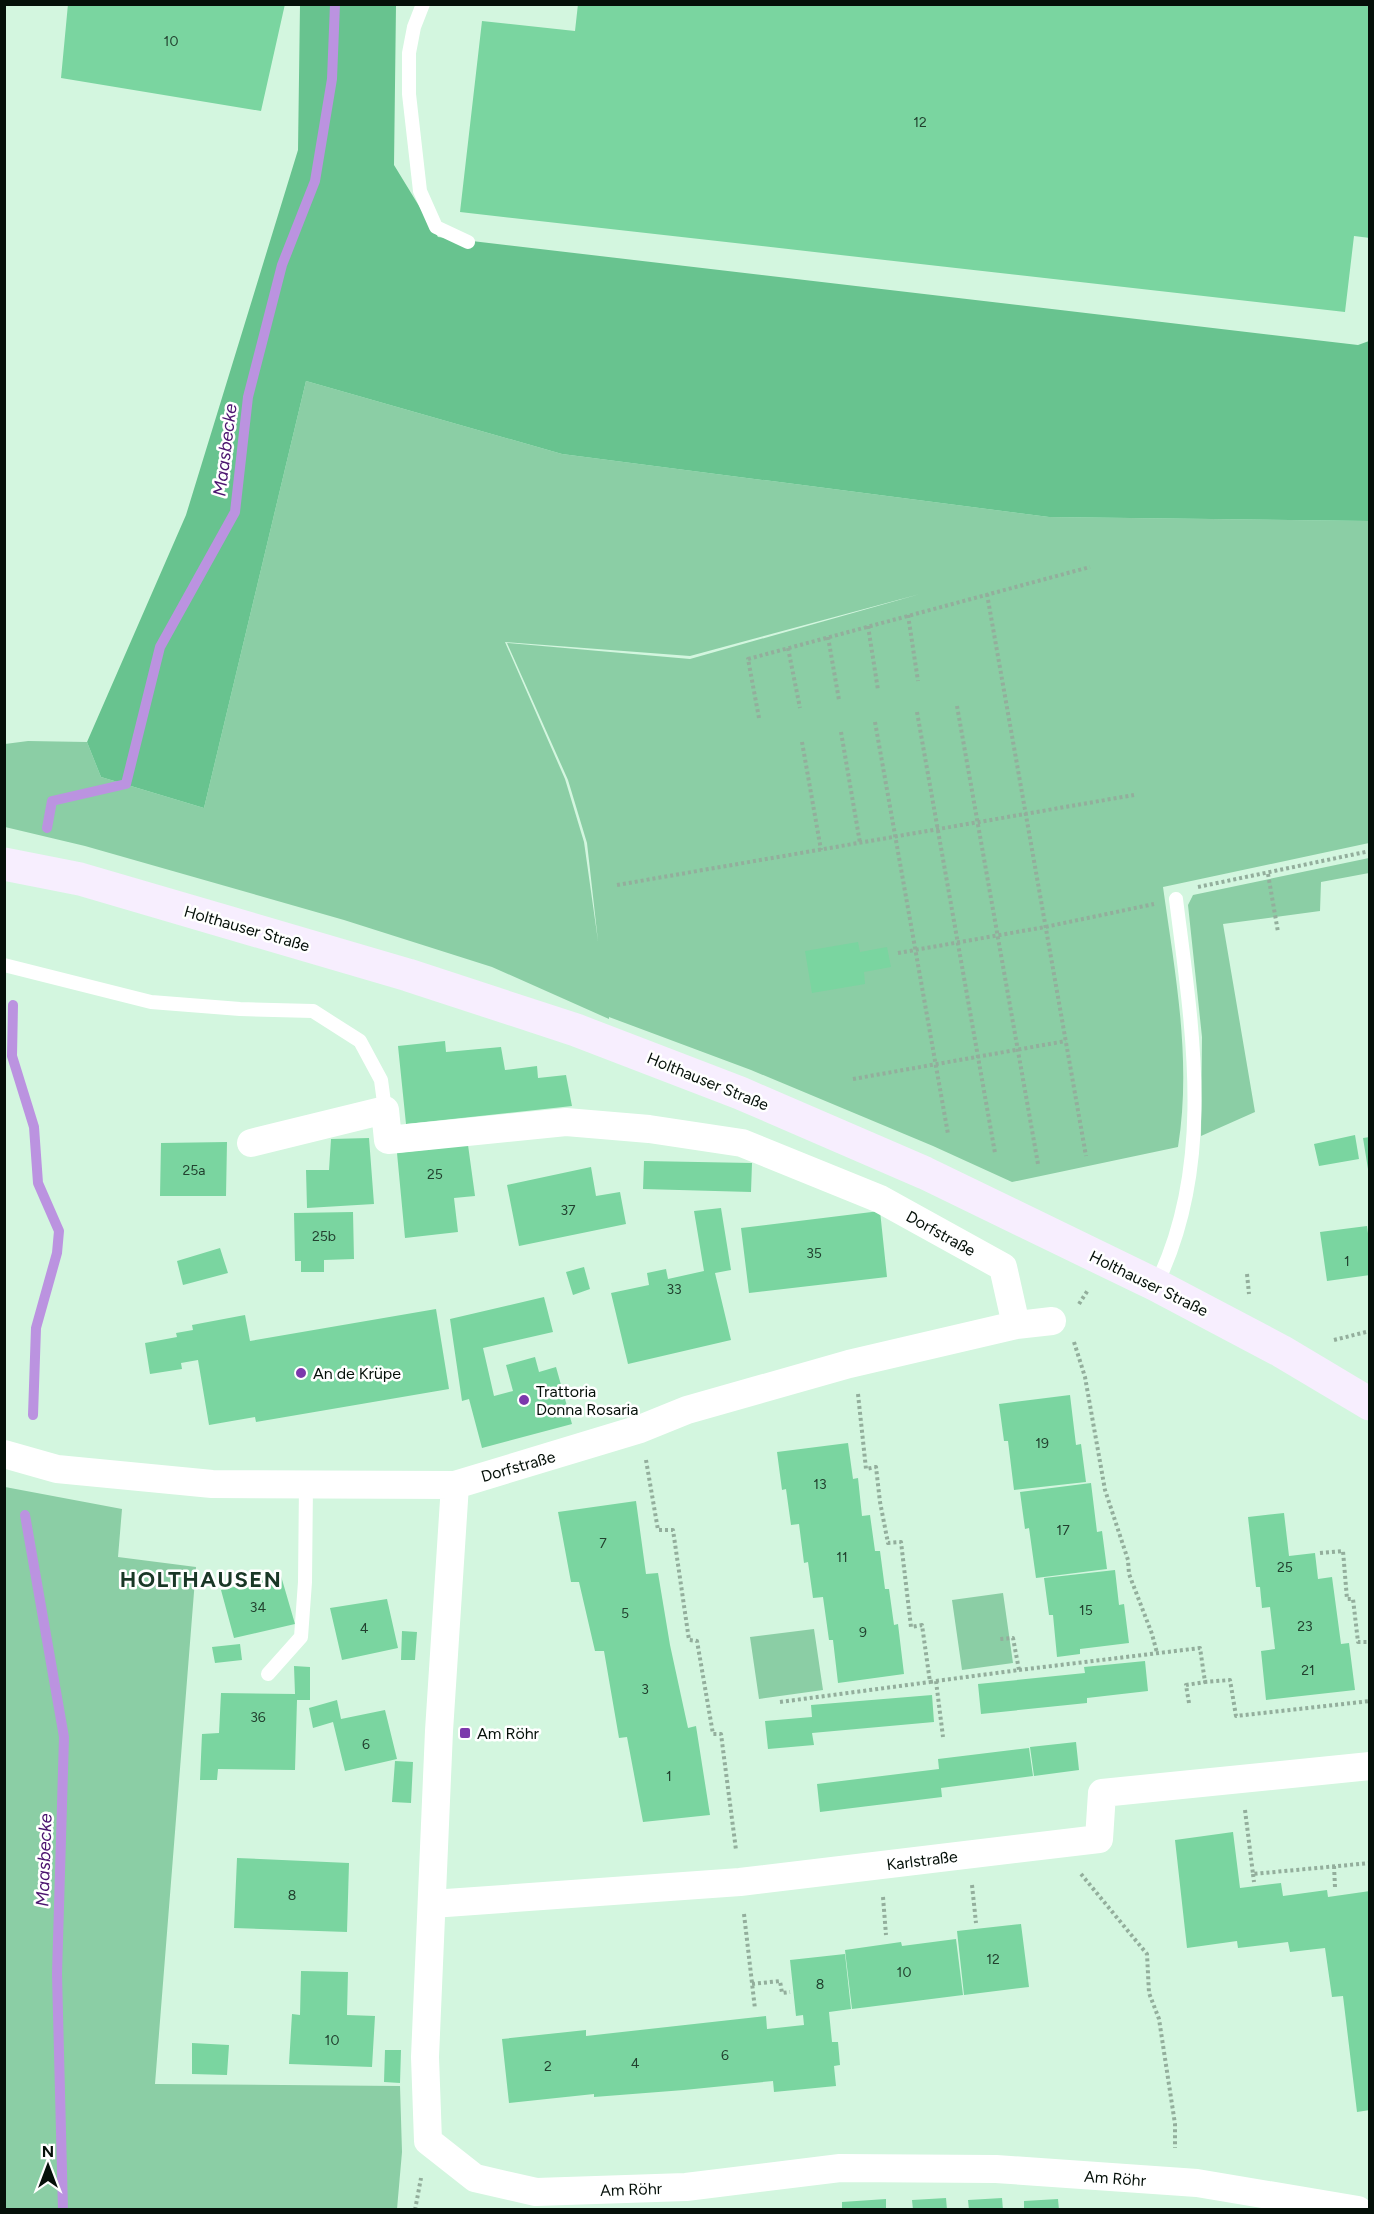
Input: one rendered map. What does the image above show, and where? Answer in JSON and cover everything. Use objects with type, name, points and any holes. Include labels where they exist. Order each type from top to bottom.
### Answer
[{"type":"street","name":"Holthauser Straße","points":[[4,864],[80,879],[408,975],[576,1030],[740,1093],[925,1173],[1156,1285],[1281,1351],[1370,1404]]},
{"type":"street","points":[[251,1143],[385,1110]]},
{"type":"street","name":"Dorfstraße","points":[[385,1110],[388,1140],[566,1122],[649,1129],[742,1143],[880,1199],[1003,1267],[1016,1325]]},
{"type":"street","name":"Dorfstraße","points":[[4,1454],[57,1469],[212,1484],[455,1485],[640,1430],[687,1410],[849,1364],[1016,1325],[1059,1318]]},
{"type":"street","name":"Am Röhr","points":[[455,1485],[439,1731],[425,2057],[428,2141],[475,2178],[536,2192],[686,2187],[840,2168],[996,2169],[1197,2183],[1358,2210]]},
{"type":"street","name":"Karlstraße","points":[[432,1904],[740,1882],[1099,1839],[1102,1793],[1370,1766]]},
{"type":"lane","points":[[423,4],[414,27],[409,53],[409,94],[420,191],[436,227],[468,242]]},
{"type":"lane","points":[[1156,1285],[1166,1264],[1188,1191],[1194,1125],[1192,1031],[1176,899]]},
{"type":"lane","points":[[4,965],[152,1002],[240,1009],[313,1011],[360,1041],[381,1080],[385,1110]]},
{"type":"lane","points":[[268,1674],[301,1637],[305,1582],[306,1484]]},
{"type":"path","points":[[759,718],[748,659],[1090,567]]},
{"type":"path","points":[[987,594],[1086,1156]]},
{"type":"path","points":[[908,615],[918,681]]},
{"type":"path","points":[[868,626],[878,690]]},
{"type":"path","points":[[828,637],[839,700]]},
{"type":"path","points":[[788,648],[800,708]]},
{"type":"path","points":[[957,706],[1038,1164]]},
{"type":"path","points":[[917,712],[995,1153]]},
{"type":"path","points":[[875,723],[948,1134]]},
{"type":"path","points":[[841,732],[860,843]]},
{"type":"path","points":[[802,742],[821,850]]},
{"type":"path","points":[[617,885],[1134,795]]},
{"type":"path","points":[[898,953],[1045,927],[1176,899],[1184,890],[1370,851]]},
{"type":"path","points":[[1268,873],[1278,932]]},
{"type":"path","points":[[853,1079],[1066,1041]]},
{"type":"path","points":[[1104,1261],[1074,1313],[1059,1318],[1085,1377],[1105,1490],[1128,1560],[1129,1574],[1157,1653]]},
{"type":"path","points":[[1247,1275],[1250,1296]]},
{"type":"path","points":[[1327,1341],[1370,1331]]},
{"type":"path","points":[[861,1405],[866,1469],[876,1467],[888,1543],[901,1542],[911,1626],[922,1625],[930,1682]]},
{"type":"path","points":[[640,1430],[658,1530],[673,1530],[689,1640],[697,1641],[713,1734],[721,1734],[755,2009]]},
{"type":"path","points":[[1320,1553],[1343,1551],[1347,1599],[1353,1599],[1358,1642],[1370,1642]]},
{"type":"path","points":[[1000,1639],[1013,1638],[1019,1670]]},
{"type":"path","points":[[780,1702],[1200,1648],[1205,1682]]},
{"type":"path","points":[[1188,1703],[1186,1685],[1230,1680],[1236,1716],[1370,1701]]},
{"type":"path","points":[[936,1681],[943,1737]]},
{"type":"path","points":[[1242,1779],[1254,1882]]},
{"type":"path","points":[[1056,1844],[1147,1954],[1149,1993],[1159,2019],[1175,2124],[1176,2182]]},
{"type":"path","points":[[1253,1874],[1370,1863]]},
{"type":"path","points":[[1334,1866],[1335,1887]]},
{"type":"path","points":[[752,1984],[780,1981],[782,1993],[790,1992]]},
{"type":"green space","points":[[300,5],[396,5],[394,165],[438,237],[1358,345],[1369,341],[1369,521],[1049,517],[562,454],[306,381],[204,808],[101,777],[87,742],[186,515],[298,150]]},
{"type":"green space","points":[[306,381],[562,454],[1049,517],[1369,521],[1369,843],[1163,887],[1177,984],[1183,1049],[1182,1114],[1178,1147],[1012,1182],[933,1146],[751,1070],[609,1017],[609,1019],[492,967],[344,920],[85,846],[5,827],[5,744],[28,741],[87,742],[101,777],[204,808]],"holes":[[[920,594],[690,659],[507,643],[568,780],[587,843],[598,941],[584,842],[565,779],[505,642],[690,656]]]},
{"type":"green space","points":[[1369,858],[1369,873],[1321,882],[1320,911],[1223,924],[1255,1112],[1201,1136],[1202,1037],[1188,905],[1193,895]]},
{"type":"green space","points":[[5,1487],[122,1509],[118,1557],[196,1567],[155,2084],[400,2086],[402,2152],[397,2209],[5,2209]]},
{"type":"green space","points":[[1003,1593],[1013,1663],[962,1670],[952,1600]]},
{"type":"green space","points":[[814,1629],[823,1690],[759,1699],[750,1637]]},
{"type":"building","points":[[68,4],[285,4],[261,111],[61,78]]},
{"type":"building","points":[[578,4],[1370,4],[1370,238],[1354,236],[1345,312],[460,212],[482,21],[575,31]]},
{"type":"building","points":[[858,942],[860,952],[887,947],[891,967],[864,972],[865,984],[812,993],[805,951]]},
{"type":"building","points":[[445,1041],[446,1052],[501,1047],[505,1070],[537,1066],[538,1078],[566,1075],[572,1106],[406,1124],[398,1046]]},
{"type":"building","points":[[1355,1135],[1359,1159],[1319,1166],[1314,1144]]},
{"type":"building","points":[[1370,1137],[1370,1169],[1368,1169],[1363,1138]]},
{"type":"building","points":[[369,1138],[374,1204],[307,1208],[306,1170],[329,1170],[331,1139]]},
{"type":"building","points":[[227,1142],[226,1196],[160,1196],[161,1143]]},
{"type":"building","points":[[468,1145],[475,1196],[454,1198],[458,1232],[405,1238],[397,1153]]},
{"type":"building","points":[[644,1161],[752,1163],[751,1192],[643,1189]]},
{"type":"building","points":[[591,1167],[596,1196],[620,1192],[626,1224],[519,1246],[507,1185]]},
{"type":"building","points":[[721,1208],[731,1270],[715,1273],[731,1340],[628,1364],[611,1293],[649,1285],[647,1273],[666,1269],[668,1279],[704,1271],[694,1211]]},
{"type":"building","points":[[880,1211],[887,1277],[749,1293],[741,1228]]},
{"type":"building","points":[[353,1212],[354,1259],[324,1260],[324,1272],[301,1272],[301,1261],[295,1261],[294,1213]]},
{"type":"building","points":[[1367,1226],[1370,1275],[1327,1281],[1320,1232]]},
{"type":"building","points":[[220,1248],[228,1273],[183,1285],[177,1261]]},
{"type":"building","points":[[584,1267],[590,1289],[573,1295],[566,1272]]},
{"type":"building","points":[[544,1297],[553,1332],[483,1348],[494,1396],[513,1391],[506,1365],[535,1357],[539,1372],[556,1367],[572,1424],[482,1448],[469,1399],[462,1401],[450,1319]]},
{"type":"building","points":[[436,1309],[449,1389],[256,1422],[255,1417],[209,1425],[198,1360],[181,1363],[182,1369],[150,1374],[145,1343],[177,1337],[176,1333],[193,1330],[192,1325],[245,1315],[250,1341]]},
{"type":"building","points":[[1070,1395],[1076,1445],[1081,1444],[1086,1482],[1014,1490],[1008,1441],[1004,1441],[999,1404]]},
{"type":"building","points":[[848,1443],[853,1479],[858,1478],[862,1516],[870,1515],[875,1551],[880,1551],[885,1589],[889,1589],[894,1625],[898,1624],[904,1674],[838,1683],[833,1640],[829,1640],[823,1597],[813,1598],[808,1562],[804,1563],[799,1524],[791,1525],[786,1489],[782,1490],[777,1452]]},
{"type":"building","points":[[1091,1483],[1097,1532],[1102,1531],[1107,1569],[1036,1578],[1029,1528],[1025,1529],[1020,1492]]},
{"type":"building","points":[[636,1501],[646,1574],[658,1573],[670,1645],[688,1728],[696,1726],[710,1815],[643,1822],[627,1737],[619,1738],[604,1651],[595,1651],[579,1582],[571,1582],[558,1512]]},
{"type":"building","points":[[1284,1513],[1289,1556],[1315,1553],[1318,1579],[1332,1577],[1341,1644],[1349,1643],[1355,1690],[1266,1700],[1261,1651],[1275,1649],[1270,1607],[1262,1608],[1260,1587],[1256,1587],[1248,1517]]},
{"type":"building","points":[[1115,1570],[1119,1605],[1124,1604],[1129,1643],[1080,1649],[1080,1654],[1057,1657],[1053,1615],[1049,1615],[1044,1578]]},
{"type":"building","points":[[281,1576],[295,1624],[234,1638],[221,1590]]},
{"type":"building","points":[[387,1599],[398,1648],[342,1660],[330,1608]]},
{"type":"building","points":[[402,1631],[417,1632],[415,1660],[401,1660]]},
{"type":"building","points":[[240,1644],[242,1660],[215,1663],[212,1647]]},
{"type":"building","points":[[1145,1661],[1148,1691],[1087,1698],[1087,1703],[981,1714],[978,1684],[1085,1673],[1084,1667]]},
{"type":"building","points":[[294,1666],[310,1667],[310,1700],[297,1700],[295,1770],[218,1769],[217,1780],[200,1780],[202,1734],[219,1733],[221,1693],[295,1694]]},
{"type":"building","points":[[932,1695],[934,1722],[812,1733],[814,1745],[768,1749],[765,1721],[812,1717],[811,1705]]},
{"type":"building","points":[[337,1700],[341,1719],[385,1710],[397,1759],[345,1771],[333,1722],[313,1728],[309,1708]]},
{"type":"building","points":[[1076,1742],[1079,1770],[1034,1776],[1030,1747]]},
{"type":"building","points":[[1029,1748],[1033,1776],[941,1788],[942,1797],[820,1812],[817,1784],[939,1769],[938,1759]]},
{"type":"building","points":[[395,1761],[413,1762],[411,1803],[392,1802]]},
{"type":"building","points":[[1233,1832],[1240,1888],[1281,1883],[1283,1896],[1327,1890],[1328,1897],[1370,1891],[1370,2110],[1357,2112],[1343,1996],[1332,1997],[1325,1948],[1290,1952],[1288,1942],[1238,1948],[1237,1941],[1187,1948],[1175,1840]]},
{"type":"building","points":[[237,1858],[349,1863],[347,1932],[234,1928]]},
{"type":"building","points":[[1021,1924],[1029,1987],[964,1995],[957,1931]]},
{"type":"building","points":[[956,1939],[963,1995],[852,2009],[845,1950],[901,1942],[902,1946]]},
{"type":"building","points":[[845,1954],[851,2009],[829,2012],[832,2042],[838,2042],[840,2065],[834,2066],[836,2086],[774,2092],[773,2081],[594,2097],[594,2094],[509,2103],[502,2039],[586,2030],[586,2036],[766,2016],[767,2029],[804,2025],[803,2015],[796,2016],[790,1960]]},
{"type":"building","points":[[301,1971],[348,1972],[347,2015],[375,2016],[372,2067],[289,2064],[292,2014],[300,2015]]},
{"type":"building","points":[[192,2043],[229,2045],[227,2075],[192,2074]]},
{"type":"building","points":[[385,2050],[401,2050],[400,2083],[384,2082]]},
{"type":"building","points":[[946,2198],[947,2210],[913,2210],[912,2200]]},
{"type":"building","points":[[1002,2198],[1003,2210],[969,2210],[968,2200]]},
{"type":"building","points":[[886,2199],[886,2210],[842,2210],[842,2202]]},
{"type":"building","points":[[1058,2199],[1059,2210],[1024,2210],[1024,2201]]},
{"type":"waterway","name":"Maasbecke","points":[[47,828],[52,801],[126,784],[160,647],[235,512],[248,397],[282,265],[315,181],[332,79],[335,4]]},
{"type":"waterway","name":"Maasbecke","points":[[13,1005],[12,1056],[34,1127],[38,1183],[59,1231],[57,1253],[36,1328],[33,1415]]},
{"type":"waterway","name":"Maasbecke","points":[[25,1515],[64,1737],[57,1974],[63,2210]]},
{"type":"place","name":"An de Krüpe","points":[[301,1373]]},
{"type":"place","name":"Trattoria Donna Rosaria","points":[[524,1400]]},
{"type":"place","name":"Am Röhr","points":[[465,1733]]},
{"type":"district","name":"HOLTHAUSEN","points":[[201,1579]]}]
